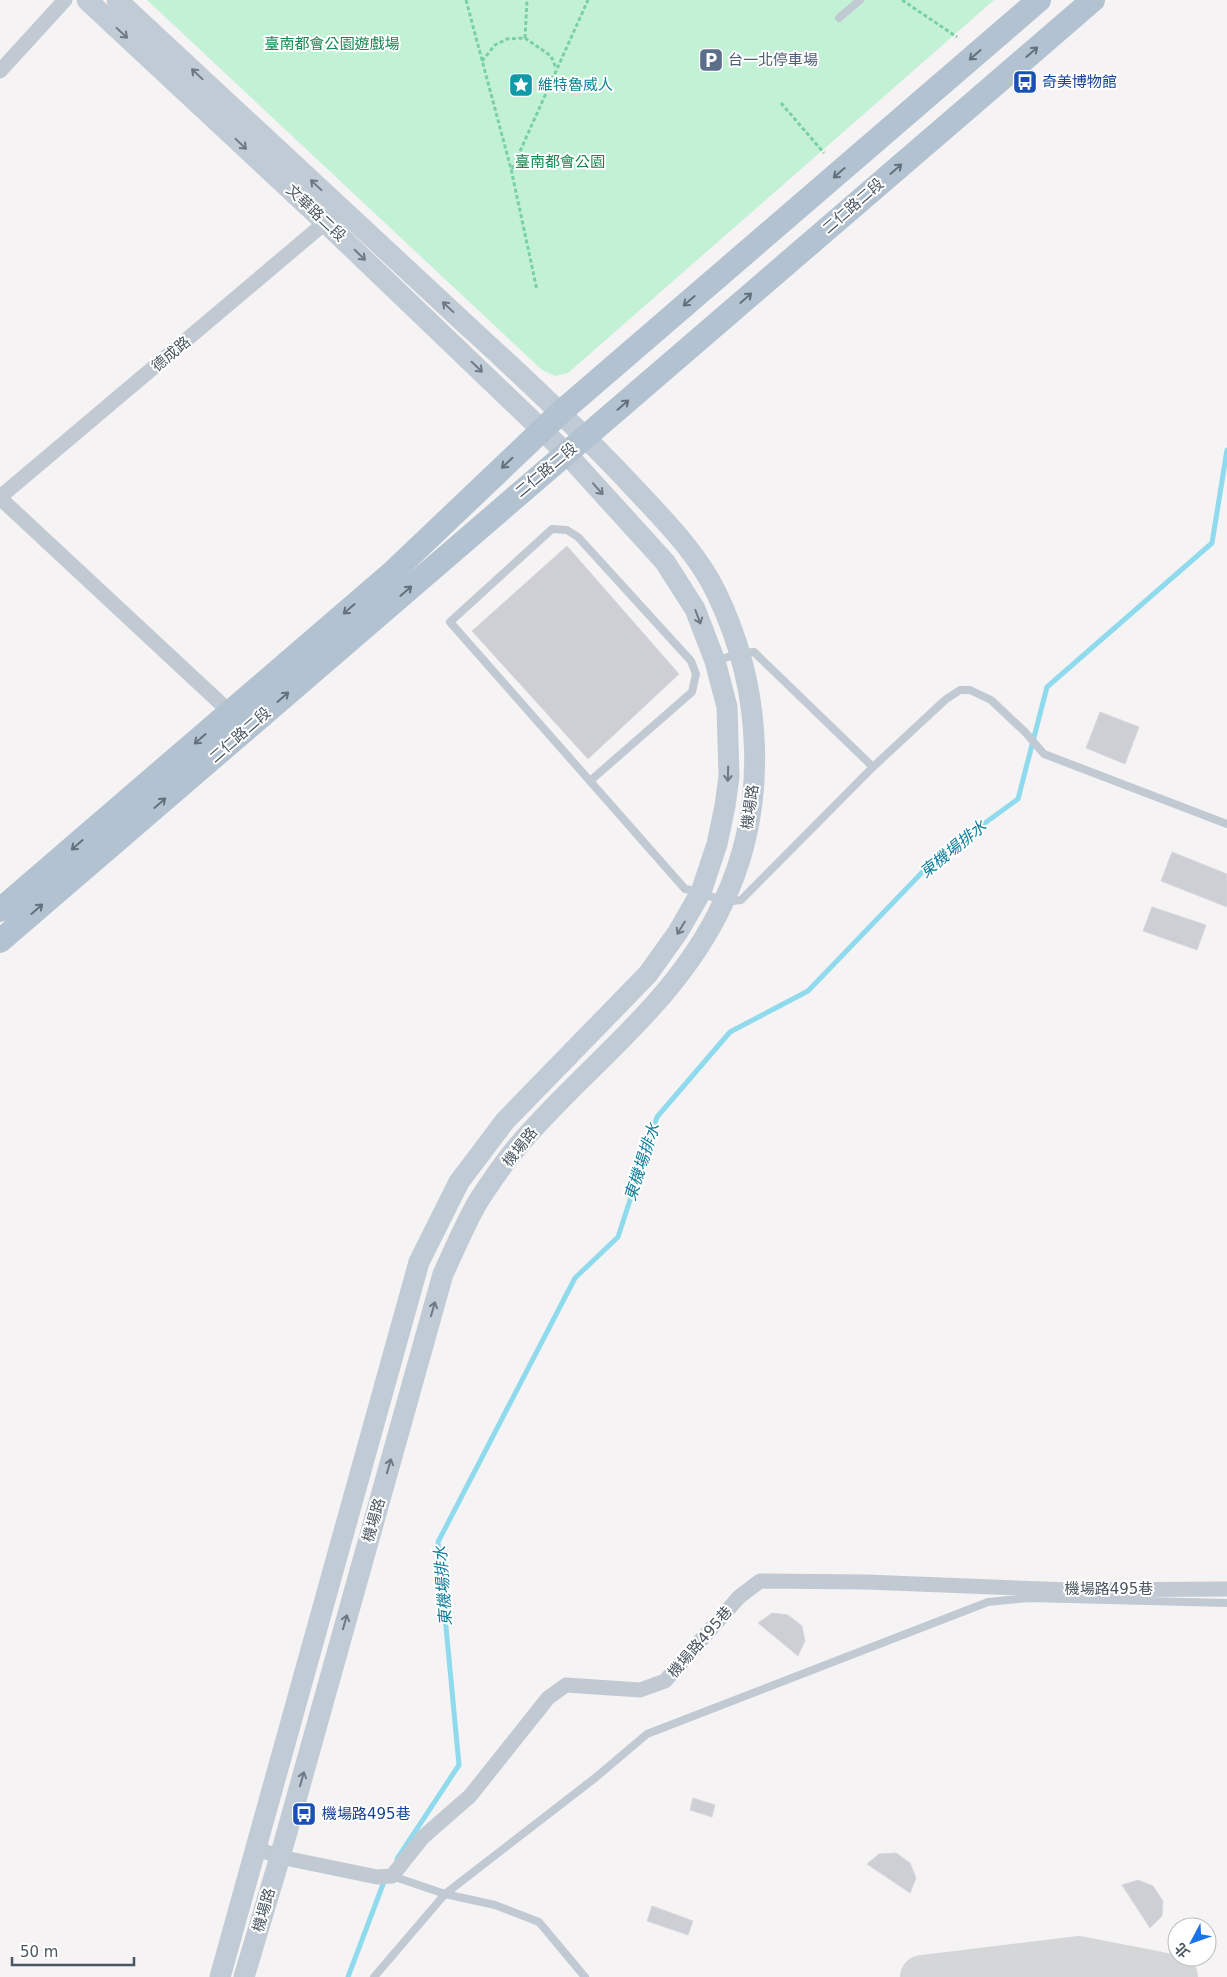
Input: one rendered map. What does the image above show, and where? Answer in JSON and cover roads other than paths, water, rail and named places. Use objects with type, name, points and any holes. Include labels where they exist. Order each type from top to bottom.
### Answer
[{"type":"main road","name":"二仁路二段","points":[[0,910],[394,571],[561,412],[1039,0]]},
{"type":"main road","name":"二仁路二段","points":[[0,941],[1093,0]]},
{"type":"street","points":[[0,71],[65,0]]},
{"type":"street","name":"文華路二段","points":[[87,0],[561,412]]},
{"type":"street","name":"文華路二段","points":[[118,0],[334,216],[542,429]]},
{"type":"street","name":"德成路","points":[[0,498],[334,216]]},
{"type":"street","name":"機場路","points":[[244,1977],[280,1856],[443,1274],[479,1200],[522,1142],[666,993],[701,945],[724,902],[739,863],[750,818],[755,770],[753,713],[741,653],[716,592],[683,541],[586,436],[561,412]]},
{"type":"street","name":"機場路","points":[[220,1977],[418,1262],[459,1182],[505,1121],[648,974],[678,932],[702,892],[717,844],[725,806],[729,776],[726,707],[715,661],[695,609],[665,562],[542,429]]},
{"type":"street","points":[[0,498],[231,713]]},
{"type":"street","name":"機場路495巷","points":[[385,1876],[423,1836],[470,1796],[548,1698],[566,1685],[640,1690],[665,1681],[739,1597],[760,1581],[876,1582],[1070,1590],[1227,1589]]},
{"type":"street","points":[[255,1848],[280,1856],[385,1876]]},
{"type":"lane","points":[[839,18],[860,0]]},
{"type":"lane","points":[[590,781],[692,692],[696,674],[691,661],[578,537],[567,530],[552,529],[450,622],[685,889],[702,892],[724,902],[741,900],[873,767],[945,700],[960,690],[970,690],[991,700],[1025,732],[1044,754],[1227,824]]},
{"type":"lane","points":[[715,661],[741,653],[754,652],[873,767]]},
{"type":"lane","points":[[374,1977],[445,1894],[595,1778],[647,1734],[988,1602],[1029,1598],[1227,1603]]},
{"type":"lane","points":[[385,1876],[445,1894],[495,1905],[539,1922],[585,1977]]},
{"type":"waterway","name":"東機場排水","points":[[397,1859],[459,1765],[438,1542],[575,1278],[618,1237],[657,1117],[730,1032],[808,991],[934,860],[1018,799],[1047,687],[1212,543],[1227,450]]},
{"type":"waterway","name":"東機場排水","points":[[348,1977],[385,1879]]},
{"type":"place","name":"台一北停車場","points":[[711,60]]},
{"type":"place","name":"奇美博物館","points":[[1025,82]]},
{"type":"place","name":"維特魯威人","points":[[521,85]]},
{"type":"place","name":"機場路495巷","points":[[304,1814]]},
{"type":"park label","name":"臺南都會公園遊戲場","points":[[332,44]]},
{"type":"park label","name":"臺南都會公園","points":[[560,162]]}]
